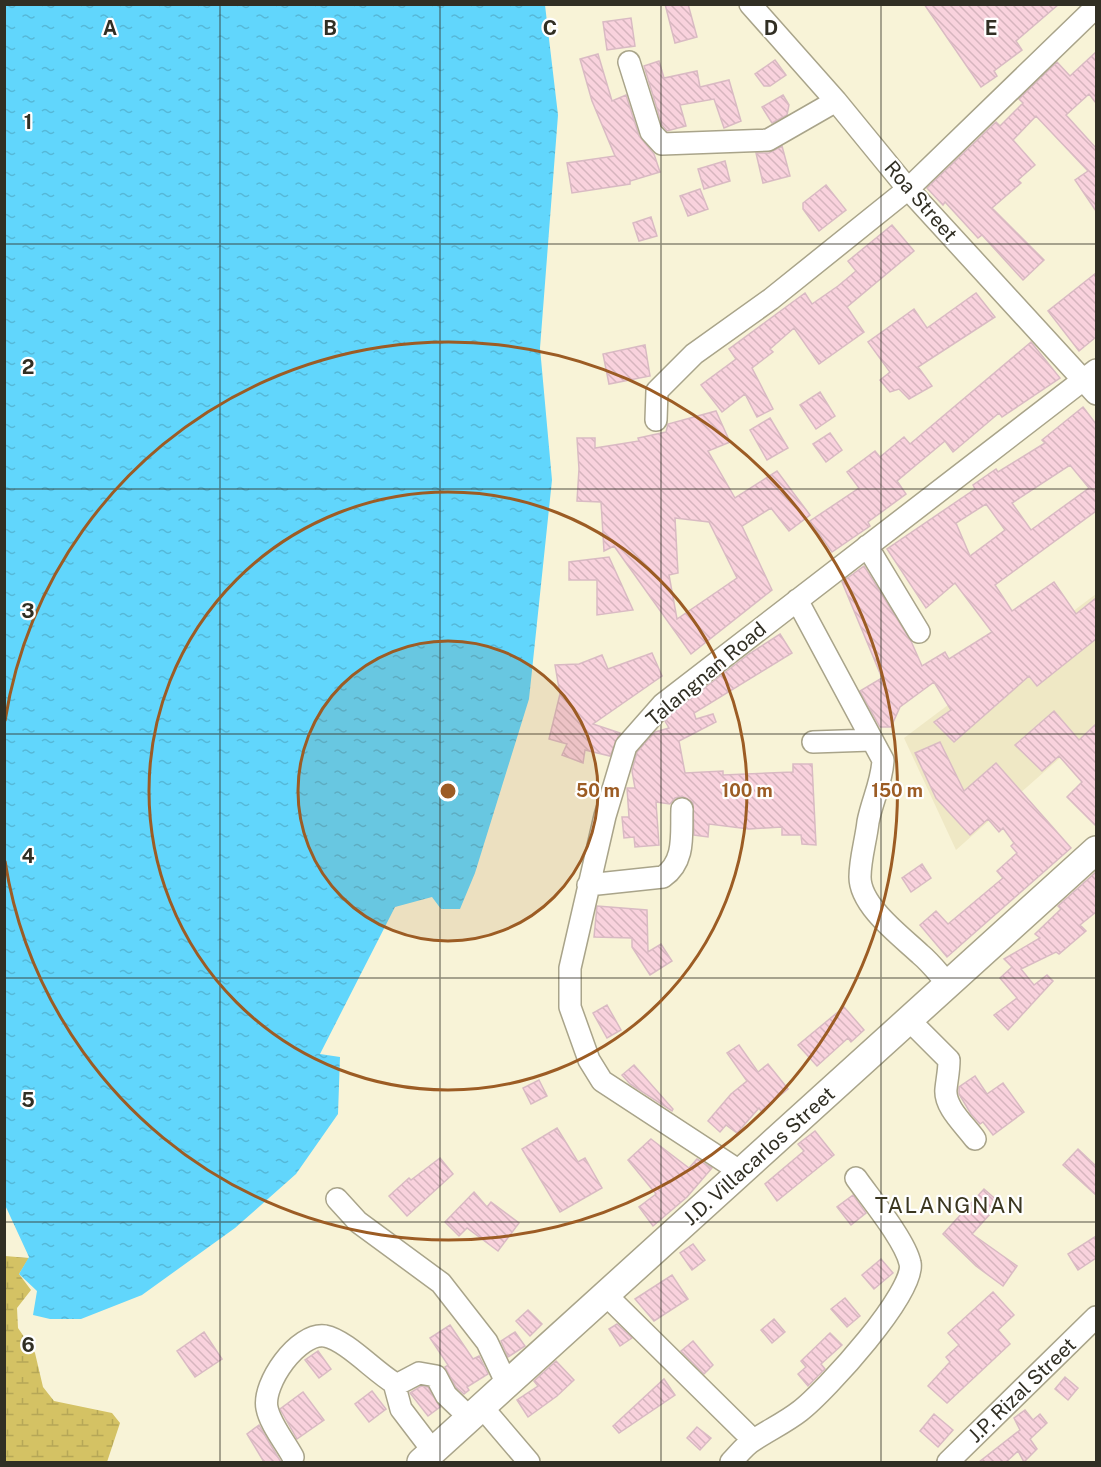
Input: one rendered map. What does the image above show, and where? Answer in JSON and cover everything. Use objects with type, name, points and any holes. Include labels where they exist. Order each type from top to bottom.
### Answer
[{"type":"street","name":"Roa Street","points":[[750,4],[836,101],[908,189],[1092,382]]},
{"type":"street","points":[[656,420],[657,392],[694,354],[771,299],[908,189],[1096,7]]},
{"type":"street","points":[[629,62],[651,132],[662,144],[768,140],[836,101]]},
{"type":"street","name":"Talangnan Road","points":[[741,1172],[602,1081],[589,1060],[570,1007],[570,977],[588,885],[626,746],[663,704],[796,600],[1092,382]]},
{"type":"street","points":[[867,546],[919,632]]},
{"type":"street","points":[[796,600],[882,760],[882,778],[872,801],[860,877],[862,891],[893,933],[922,955],[948,984]]},
{"type":"street","points":[[813,742],[871,740]]},
{"type":"street","points":[[588,885],[663,877],[671,872],[680,861],[682,808]]},
{"type":"street","name":"J.D. Villacarlos Street","points":[[427,1457],[1096,850]]},
{"type":"street","points":[[909,1020],[949,1060],[950,1078],[945,1090],[948,1104],[975,1139]]},
{"type":"street","points":[[731,1462],[753,1440],[769,1433],[802,1410],[840,1371],[898,1299],[911,1276],[910,1262],[900,1241],[856,1178]]},
{"type":"street","points":[[338,1199],[358,1222],[441,1283],[487,1342],[507,1384]]},
{"type":"street","points":[[606,1295],[753,1440]]},
{"type":"street","name":"J.P. Rizal Street","points":[[948,1462],[1096,1317]]},
{"type":"street","points":[[293,1457],[267,1410],[266,1396],[284,1358],[310,1339],[322,1336],[334,1339],[393,1383],[401,1409],[427,1457]]},
{"type":"street","points":[[393,1383],[400,1383],[419,1373],[436,1376],[446,1395],[476,1412],[529,1462]]},
{"type":"shaded area","points":[[1096,594],[1096,726],[956,850],[904,738]]},
{"type":"green space","points":[[5,1256],[29,1258],[19,1274],[31,1290],[17,1308],[18,1328],[35,1353],[43,1387],[54,1401],[112,1413],[120,1423],[107,1462],[5,1462]]},
{"type":"water","points":[[4,5],[545,5],[558,115],[540,348],[552,480],[529,699],[475,873],[460,909],[441,909],[432,897],[395,907],[320,1054],[340,1057],[338,1114],[296,1174],[235,1228],[142,1295],[81,1319],[50,1319],[33,1315],[37,1291],[19,1274],[29,1257],[5,1205]]},
{"type":"building","points":[[665,4],[688,4],[697,37],[675,43]]},
{"type":"building","points":[[924,4],[1059,4],[1016,41],[1022,50],[994,71],[997,76],[981,87]]},
{"type":"building","points":[[631,18],[635,46],[607,50],[603,22]]},
{"type":"building","points":[[1096,52],[1096,103],[1089,94],[1066,115],[1096,148],[1096,211],[1075,180],[1088,171],[1036,116],[1013,140],[1035,165],[1018,180],[1021,183],[992,208],[1044,260],[1023,280],[982,235],[978,238],[945,202],[943,205],[927,188],[996,122],[1000,126],[1023,103],[1019,99],[1057,62],[1070,76]]},
{"type":"building","points":[[598,54],[612,101],[626,95],[639,136],[654,154],[660,172],[630,181],[630,184],[572,193],[567,163],[615,156],[592,101],[580,59]]},
{"type":"building","points":[[775,60],[786,75],[770,86],[764,86],[755,74]]},
{"type":"building","points":[[659,61],[664,78],[697,71],[700,87],[729,80],[741,121],[724,128],[714,99],[680,105],[686,126],[667,131],[662,125],[644,66]]},
{"type":"building","points":[[783,95],[789,105],[787,115],[772,123],[762,107]]},
{"type":"building","points":[[782,146],[790,176],[763,183],[756,153],[769,153]]},
{"type":"building","points":[[725,161],[730,181],[704,189],[698,169]]},
{"type":"building","points":[[826,185],[846,210],[819,231],[803,209],[803,203]]},
{"type":"building","points":[[700,189],[708,209],[688,216],[680,196]]},
{"type":"building","points":[[651,217],[657,236],[639,241],[633,223]]},
{"type":"building","points":[[892,225],[914,251],[847,307],[864,332],[819,364],[794,328],[770,349],[773,352],[752,368],[773,409],[757,417],[745,394],[722,412],[701,385],[736,359],[729,349],[805,293],[812,304],[838,286],[856,271],[848,261]]},
{"type":"building","points":[[1096,273],[1096,337],[1079,351],[1048,311]]},
{"type":"building","points":[[976,293],[995,317],[918,367],[932,386],[909,399],[899,389],[890,392],[880,380],[890,372],[868,342],[914,309],[927,328]]},
{"type":"building","points":[[1031,342],[1060,378],[1002,417],[999,413],[953,452],[945,441],[897,481],[906,494],[868,522],[870,526],[832,552],[810,521],[859,488],[847,472],[875,451],[880,457],[904,437],[910,444]]},
{"type":"building","points":[[645,345],[650,376],[609,384],[603,354]]},
{"type":"building","points":[[820,392],[835,416],[816,429],[800,405]]},
{"type":"building","points":[[1083,407],[1096,424],[1096,511],[995,585],[1012,611],[1054,582],[1076,614],[1096,598],[1096,639],[1037,686],[1029,676],[954,742],[934,722],[951,710],[934,682],[900,707],[891,727],[880,727],[860,691],[882,678],[842,582],[864,566],[911,641],[922,666],[945,652],[949,659],[992,632],[955,583],[926,608],[887,549],[975,489],[973,485],[996,469],[998,472],[1045,443],[1042,440]],"holes":[[[1070,465],[1089,488],[1031,530],[1012,503]],[[986,504],[1005,530],[970,556],[956,523]]]},
{"type":"building","points":[[716,411],[730,442],[708,451],[735,498],[777,471],[810,515],[789,531],[771,508],[742,526],[772,590],[691,654],[614,546],[604,551],[601,502],[577,501],[579,469],[577,438],[595,438],[595,448],[639,441],[638,438],[666,432],[668,424]],"holes":[[[675,518],[709,522],[737,578],[677,619],[669,575],[678,573]]]},
{"type":"building","points":[[770,418],[788,448],[767,460],[750,430]]},
{"type":"building","points":[[830,433],[842,450],[826,462],[813,444]]},
{"type":"building","points":[[609,557],[633,610],[597,615],[597,580],[569,580],[569,562]]},
{"type":"building","points":[[780,634],[792,653],[694,713],[696,719],[713,714],[716,722],[679,741],[685,773],[723,771],[723,775],[793,772],[793,764],[812,764],[816,845],[802,844],[801,835],[782,835],[782,827],[749,829],[709,824],[708,837],[694,835],[693,803],[682,796],[675,798],[670,804],[656,802],[659,845],[635,847],[634,837],[624,838],[622,817],[629,817],[627,788],[635,788],[632,771],[637,752],[655,732],[669,728],[665,721],[672,713],[749,654]]},
{"type":"building","points":[[652,653],[662,676],[593,724],[620,733],[610,756],[585,750],[583,763],[562,755],[567,744],[549,739],[560,694],[555,665],[579,664],[602,655],[608,669]]},
{"type":"building","points":[[1054,711],[1079,740],[1096,724],[1096,826],[1067,797],[1082,782],[1059,756],[1042,771],[1015,745]]},
{"type":"building","points":[[940,742],[964,791],[996,763],[1071,848],[947,957],[920,925],[936,911],[948,924],[1003,878],[997,871],[1017,853],[1011,846],[1014,843],[1003,828],[999,832],[988,819],[970,835],[936,798],[915,753]]},
{"type":"building","points":[[922,864],[931,878],[911,892],[902,878]]},
{"type":"building","points":[[1096,872],[1096,912],[1080,925],[1086,931],[1059,954],[1056,952],[1021,969],[1034,985],[1047,975],[1053,981],[1008,1030],[994,1015],[1017,998],[1000,978],[1012,967],[1004,959],[1040,938],[1035,934],[1061,909],[1058,906]]},
{"type":"building","points":[[597,906],[647,910],[648,952],[661,944],[672,961],[650,975],[632,947],[632,938],[594,937]]},
{"type":"building","points":[[607,1005],[621,1030],[607,1038],[593,1013]]},
{"type":"building","points":[[844,1007],[864,1030],[851,1042],[848,1038],[817,1066],[798,1045]]},
{"type":"building","points":[[739,1045],[758,1072],[768,1064],[788,1089],[761,1111],[759,1108],[737,1133],[726,1125],[720,1132],[708,1121],[731,1094],[747,1081],[727,1053]]},
{"type":"building","points":[[634,1065],[673,1109],[672,1111],[630,1084],[622,1075]]},
{"type":"building","points":[[975,1076],[987,1094],[1003,1083],[1024,1112],[993,1135],[983,1122],[980,1124],[971,1114],[959,1094],[959,1087]]},
{"type":"building","points":[[539,1080],[547,1096],[531,1104],[523,1088]]},
{"type":"building","points":[[557,1128],[578,1162],[585,1158],[602,1188],[560,1212],[522,1149]]},
{"type":"building","points":[[815,1131],[834,1155],[777,1201],[765,1184],[804,1151],[798,1144]]},
{"type":"building","points":[[651,1139],[689,1168],[697,1159],[712,1168],[687,1197],[653,1226],[639,1207],[656,1194],[628,1160]]},
{"type":"building","points":[[1078,1149],[1096,1166],[1096,1195],[1063,1165]]},
{"type":"building","points":[[440,1158],[453,1174],[407,1216],[389,1196],[409,1178],[411,1180]]},
{"type":"building","points":[[984,1189],[1000,1203],[972,1234],[1017,1266],[1003,1286],[976,1266],[943,1234]]},
{"type":"building","points":[[474,1192],[487,1207],[491,1202],[519,1223],[498,1251],[467,1228],[459,1236],[445,1222]]},
{"type":"building","points":[[853,1195],[866,1213],[851,1225],[837,1207]]},
{"type":"building","points":[[1096,1236],[1096,1258],[1078,1270],[1068,1254]]},
{"type":"building","points":[[693,1244],[705,1260],[692,1270],[680,1253]]},
{"type":"building","points":[[881,1259],[893,1273],[874,1289],[862,1275]]},
{"type":"building","points":[[672,1275],[688,1299],[654,1321],[635,1299]]},
{"type":"building","points":[[993,1292],[1014,1315],[998,1330],[1010,1344],[947,1403],[928,1386],[950,1362],[946,1357],[959,1345],[948,1333]]},
{"type":"building","points":[[845,1298],[860,1316],[847,1327],[831,1309]]},
{"type":"building","points":[[528,1310],[542,1324],[530,1336],[516,1321]]},
{"type":"building","points":[[774,1319],[785,1332],[772,1343],[761,1330]]},
{"type":"building","points":[[617,1324],[632,1338],[620,1346],[609,1329]]},
{"type":"building","points":[[450,1325],[473,1359],[479,1356],[488,1374],[467,1387],[469,1390],[464,1394],[456,1387],[445,1367],[448,1365],[430,1338]]},
{"type":"building","points":[[204,1332],[222,1359],[195,1377],[177,1351]]},
{"type":"building","points":[[515,1332],[525,1346],[508,1357],[501,1341]]},
{"type":"building","points":[[830,1333],[842,1345],[821,1364],[825,1369],[808,1386],[798,1374],[806,1367],[801,1361]]},
{"type":"building","points":[[693,1341],[713,1365],[704,1374],[681,1351]]},
{"type":"building","points":[[318,1351],[331,1369],[319,1378],[305,1360]]},
{"type":"building","points":[[556,1361],[574,1380],[557,1396],[528,1417],[517,1400],[538,1386],[534,1381]]},
{"type":"building","points":[[1065,1377],[1078,1388],[1068,1400],[1055,1389]]},
{"type":"building","points":[[664,1379],[675,1395],[619,1433],[613,1426]]},
{"type":"building","points":[[421,1386],[428,1387],[440,1407],[428,1416],[410,1393]]},
{"type":"building","points":[[372,1391],[386,1409],[369,1422],[355,1404]]},
{"type":"building","points":[[303,1392],[324,1420],[297,1439],[280,1409]]},
{"type":"building","points":[[1025,1410],[1033,1420],[1040,1414],[1047,1423],[1030,1439],[1037,1449],[1024,1462],[1018,1451],[1006,1462],[979,1462],[1020,1430],[1014,1418]]},
{"type":"building","points":[[934,1414],[953,1430],[938,1447],[920,1431]]},
{"type":"building","points":[[259,1425],[281,1462],[264,1462],[247,1434]]},
{"type":"building","points":[[697,1427],[711,1438],[700,1450],[687,1438]]},
{"type":"district","name":"TALANGNAN","points":[[950,1205]]}]
